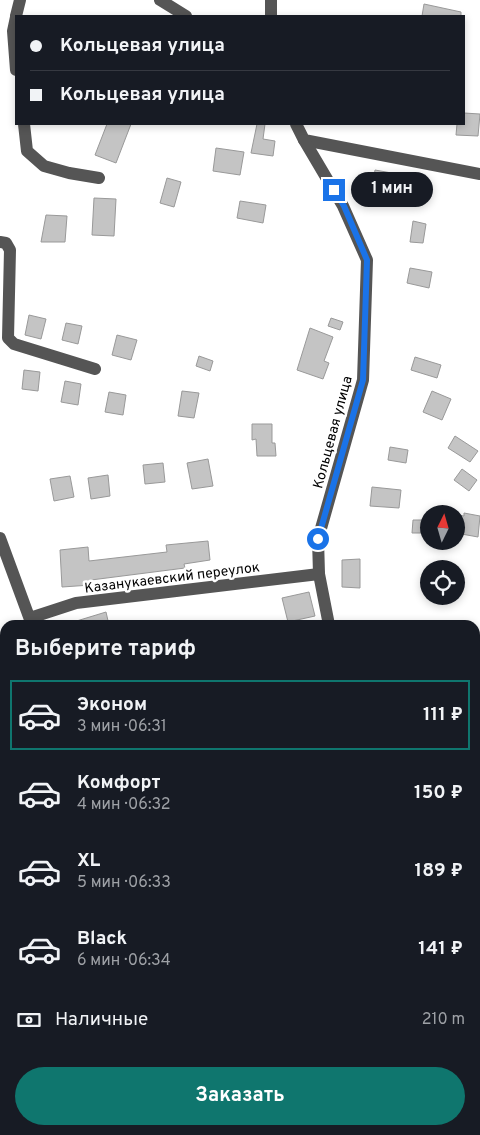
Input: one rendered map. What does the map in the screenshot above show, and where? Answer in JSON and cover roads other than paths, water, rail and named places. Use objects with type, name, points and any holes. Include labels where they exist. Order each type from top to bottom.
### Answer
[{"type":"street","points":[[16,15],[20,0]]},
{"type":"street","points":[[160,0],[184,15]]},
{"type":"street","points":[[271,0],[271,15]]},
{"type":"street","points":[[15,22],[13,31],[15,57]]},
{"type":"street","points":[[24,125],[27,151],[44,166],[69,173],[99,178]]},
{"type":"street","name":"Кольцевая улица","points":[[296,125],[344,206],[367,260],[363,380],[318,539],[319,574],[328,620]]},
{"type":"street","points":[[304,140],[480,174]]},
{"type":"street","points":[[0,242],[6,243],[10,250],[8,338],[14,344],[95,369]]},
{"type":"street","points":[[0,538],[5,570],[30,620]]},
{"type":"street","name":"Казанукаевский переулок","points":[[34,620],[76,603],[319,574]]}]
